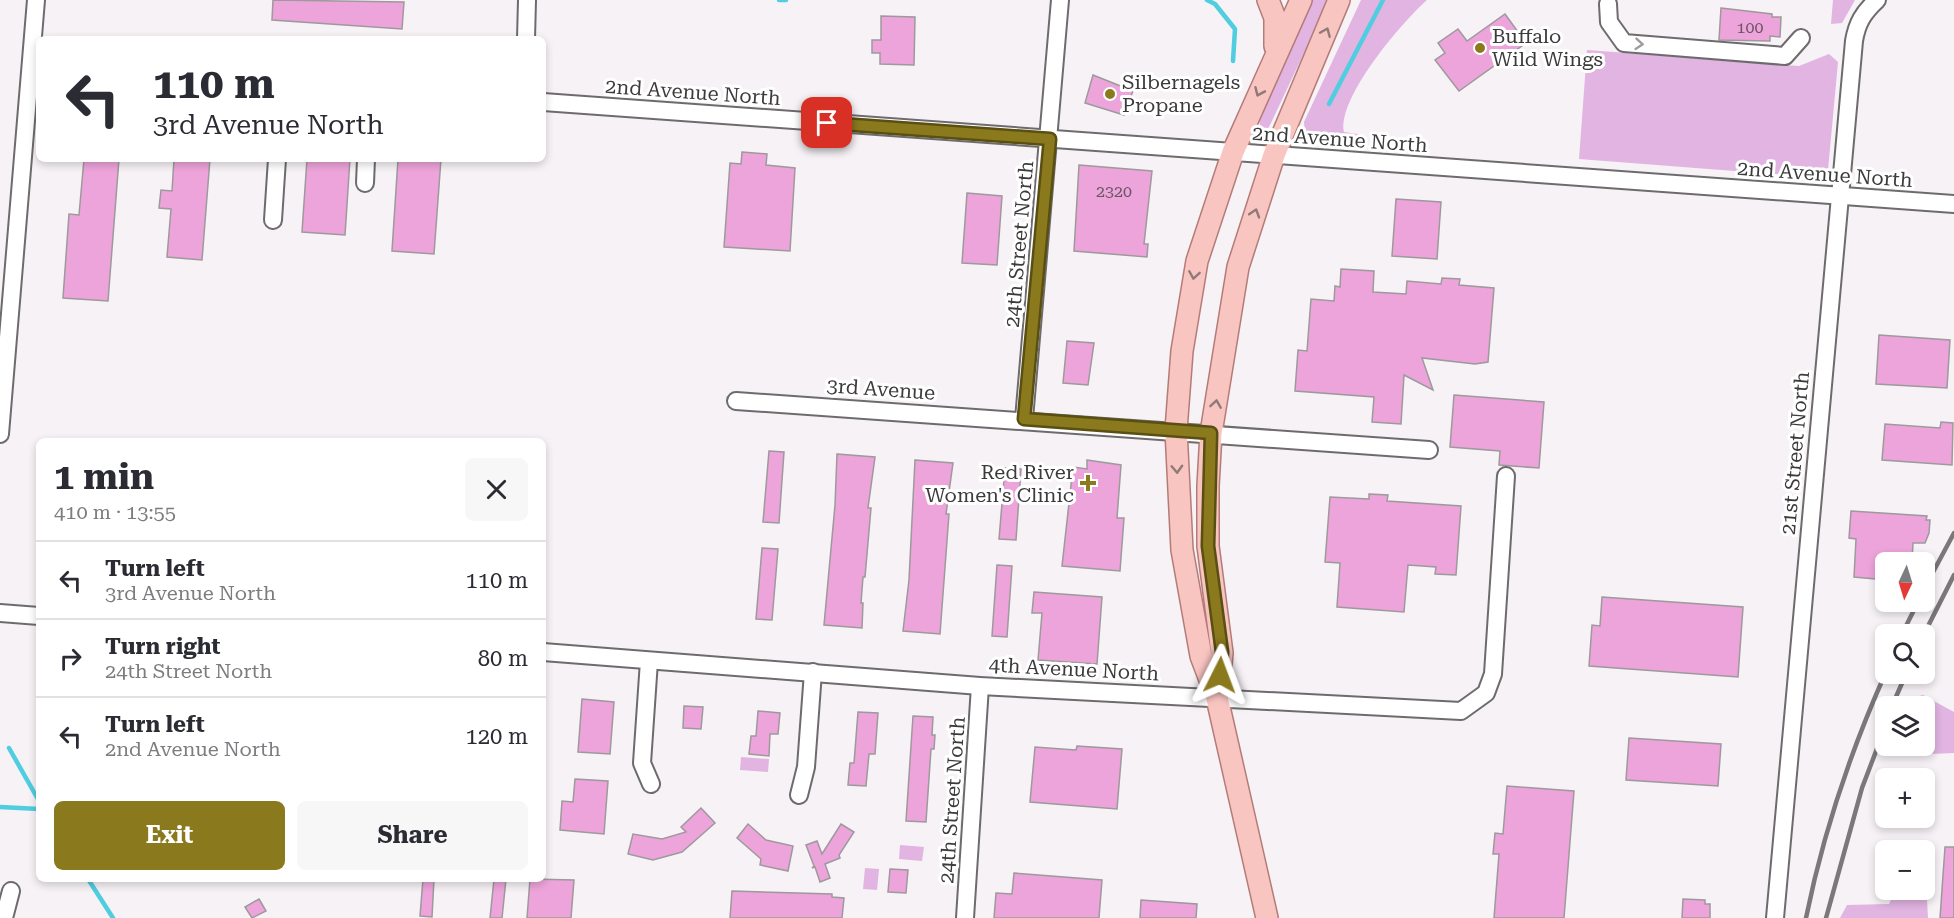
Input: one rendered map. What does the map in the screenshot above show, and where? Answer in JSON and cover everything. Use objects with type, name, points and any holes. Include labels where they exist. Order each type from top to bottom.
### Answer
[{"type":"main road","points":[[1268,0],[1275,18],[1275,56]]},
{"type":"main road","points":[[1267,918],[1217,698],[1201,656],[1182,550],[1176,430],[1182,351],[1197,261],[1233,152],[1301,0]]},
{"type":"main road","points":[[1217,698],[1222,652],[1208,546],[1211,433],[1238,267],[1274,155],[1339,0]]},
{"type":"street","points":[[0,434],[35,65],[36,0]]},
{"type":"street","points":[[526,36],[527,0]]},
{"type":"street","name":"24th Street North","points":[[1024,419],[1050,139],[1060,0]]},
{"type":"street","name":"21st Street North","points":[[1775,918],[1838,196],[1857,26],[1865,11],[1877,0]]},
{"type":"street","points":[[1608,4],[1609,22],[1623,43],[1785,56],[1801,38]]},
{"type":"street","name":"2nd Avenue North","points":[[546,102],[1954,204]]},
{"type":"street","points":[[273,220],[277,162]]},
{"type":"street","points":[[365,183],[366,162]]},
{"type":"street","name":"3rd Avenue","points":[[736,401],[1024,419],[1429,450]]},
{"type":"street","name":"4th Avenue North","points":[[546,652],[980,686],[1461,711],[1486,693],[1493,674],[1497,641],[1506,476]]},
{"type":"street","points":[[0,613],[36,616]]},
{"type":"street","points":[[649,661],[642,763],[651,784]]},
{"type":"street","points":[[799,795],[806,767],[813,672]]},
{"type":"street","name":"24th Street North","points":[[964,918],[980,686]]},
{"type":"street","points":[[4,918],[11,891]]},
{"type":"shaded area","points":[[1311,0],[1329,0],[1269,127],[1264,131],[1259,130],[1261,110]]},
{"type":"shaded area","points":[[1361,0],[1427,0],[1388,42],[1350,100],[1344,132],[1363,135],[1360,145],[1318,142],[1305,134],[1304,122]]},
{"type":"shaded area","points":[[1833,0],[1855,0],[1842,23],[1831,24]]},
{"type":"shaded area","points":[[1587,50],[1799,66],[1829,54],[1838,62],[1828,170],[1822,176],[1813,177],[1579,159]]},
{"type":"shaded area","points":[[1935,702],[1954,712],[1954,753],[1935,754]]},
{"type":"shaded area","points":[[741,757],[769,759],[768,772],[740,770]]},
{"type":"shaded area","points":[[900,845],[924,847],[922,861],[899,859]]},
{"type":"shaded area","points":[[865,868],[879,869],[877,890],[863,889]]},
{"type":"shaded area","points":[[1891,900],[1927,900],[1928,918],[1840,918],[1847,905],[1889,904]]},
{"type":"building","points":[[273,0],[404,2],[402,29],[272,20]]},
{"type":"building","points":[[1721,8],[1781,17],[1780,37],[1770,36],[1770,41],[1719,40]]},
{"type":"building","name":"Buffalo Wild Wings","points":[[1505,14],[1526,43],[1459,91],[1435,60],[1445,53],[1438,43],[1458,29],[1467,41]]},
{"type":"building","points":[[881,16],[915,17],[914,65],[880,64],[880,53],[872,53],[872,40],[881,40]]},
{"type":"building","points":[[1093,75],[1133,91],[1124,115],[1085,103]]},
{"type":"building","points":[[742,152],[767,154],[766,165],[795,168],[790,251],[724,247],[730,163],[741,164]]},
{"type":"building","points":[[84,162],[119,162],[108,301],[63,298],[69,214],[79,215]]},
{"type":"building","points":[[174,162],[210,162],[202,260],[167,257],[171,209],[159,208],[161,190],[172,191]]},
{"type":"building","points":[[307,162],[350,162],[345,235],[302,232]]},
{"type":"building","points":[[398,162],[441,162],[434,254],[392,251]]},
{"type":"building","points":[[1079,165],[1152,171],[1144,244],[1148,244],[1147,257],[1074,251]]},
{"type":"building","points":[[967,193],[1002,196],[997,265],[962,263]]},
{"type":"building","points":[[1396,199],[1441,202],[1437,259],[1392,256]]},
{"type":"building","points":[[1341,269],[1374,271],[1373,292],[1406,294],[1407,281],[1441,284],[1442,278],[1460,279],[1459,285],[1494,288],[1488,362],[1475,364],[1422,358],[1433,390],[1404,375],[1401,424],[1372,422],[1374,397],[1295,391],[1298,350],[1307,351],[1311,299],[1334,301],[1335,286],[1340,287]]},
{"type":"building","points":[[1879,335],[1950,340],[1947,388],[1876,384]]},
{"type":"building","points":[[1067,341],[1094,343],[1088,385],[1063,383]]},
{"type":"building","points":[[1454,395],[1544,402],[1539,468],[1499,465],[1500,451],[1450,447]]},
{"type":"building","points":[[1941,422],[1953,423],[1952,465],[1882,460],[1885,424],[1940,428]]},
{"type":"building","points":[[769,451],[784,452],[779,523],[763,522]]},
{"type":"building","points":[[837,454],[875,457],[868,508],[871,508],[861,603],[863,603],[862,628],[824,625],[835,505]]},
{"type":"building","points":[[915,460],[953,463],[946,514],[949,514],[940,634],[903,631],[909,580]]},
{"type":"building","points":[[1087,460],[1121,465],[1117,518],[1124,518],[1120,571],[1062,566],[1073,467],[1087,469]]},
{"type":"building","points":[[1005,468],[1021,469],[1016,540],[999,539]]},
{"type":"building","points":[[1369,494],[1388,495],[1387,501],[1461,506],[1456,575],[1435,574],[1436,567],[1408,565],[1404,612],[1337,607],[1340,563],[1325,562],[1330,497],[1369,499]]},
{"type":"building","points":[[1851,511],[1927,516],[1926,520],[1930,520],[1925,543],[1913,543],[1913,552],[1875,552],[1875,579],[1854,577],[1856,539],[1849,538]]},
{"type":"building","points":[[762,548],[778,549],[772,620],[756,619]]},
{"type":"building","points":[[997,565],[1012,566],[1007,637],[992,636]]},
{"type":"building","points":[[1034,592],[1102,597],[1097,664],[1038,660],[1042,613],[1032,613]]},
{"type":"building","points":[[1602,597],[1743,607],[1738,677],[1589,666],[1592,625],[1600,626]]},
{"type":"building","points":[[582,699],[614,702],[610,754],[578,752]]},
{"type":"building","points":[[684,706],[703,707],[701,729],[683,728]]},
{"type":"building","points":[[758,711],[780,713],[778,734],[770,734],[769,756],[749,754],[751,736],[756,736]]},
{"type":"building","points":[[858,712],[878,713],[875,754],[869,754],[866,786],[848,785],[850,763],[854,763]]},
{"type":"building","points":[[913,716],[933,717],[932,735],[935,735],[934,749],[931,749],[926,822],[906,821]]},
{"type":"building","points":[[1629,738],[1721,744],[1718,786],[1626,780]]},
{"type":"building","points":[[1077,746],[1122,749],[1117,809],[1030,802],[1035,747],[1076,750]]},
{"type":"building","points":[[575,779],[608,781],[604,834],[560,830],[562,801],[573,802]]},
{"type":"building","points":[[1507,786],[1574,791],[1564,918],[1494,918],[1499,854],[1493,854],[1495,833],[1503,834]]},
{"type":"building","points":[[701,808],[715,823],[682,852],[653,860],[628,854],[633,834],[662,839],[686,832],[681,827]]},
{"type":"building","points":[[748,824],[766,840],[793,846],[788,871],[760,865],[761,859],[737,838]]},
{"type":"building","points":[[841,824],[854,832],[839,855],[840,858],[825,864],[830,878],[820,882],[815,867],[812,868],[814,866],[806,845],[817,841],[822,854]]},
{"type":"building","points":[[1945,847],[1954,847],[1954,918],[1940,918]]},
{"type":"building","points":[[890,869],[908,870],[906,893],[888,892]]},
{"type":"building","points":[[1014,873],[1102,880],[1099,918],[994,918],[996,893],[1012,894]]},
{"type":"building","points":[[546,879],[574,880],[571,918],[527,918],[530,882],[546,882]]},
{"type":"building","points":[[423,882],[434,882],[432,917],[420,916]]},
{"type":"building","points":[[494,882],[506,882],[502,918],[490,918]]},
{"type":"building","points":[[732,891],[832,894],[832,897],[844,898],[842,918],[730,918]]},
{"type":"building","points":[[259,899],[266,911],[252,918],[245,907]]},
{"type":"building","points":[[1683,899],[1705,900],[1705,904],[1710,904],[1710,918],[1682,918]]},
{"type":"building","points":[[1141,900],[1197,904],[1196,918],[1140,918]]},
{"type":"waterway","points":[[779,0],[786,0]]},
{"type":"waterway","points":[[1207,0],[1215,4],[1235,29],[1233,61]]},
{"type":"waterway","points":[[1329,104],[1383,0]]},
{"type":"waterway","points":[[9,748],[36,796]]},
{"type":"waterway","points":[[0,807],[36,809]]},
{"type":"waterway","points":[[90,882],[113,918]]},
{"type":"railway","points":[[1935,568],[1954,533]]},
{"type":"railway","points":[[1929,624],[1954,575]]},
{"type":"railway","points":[[1907,624],[1913,612]]},
{"type":"railway","points":[[1806,918],[1839,793],[1881,684]]},
{"type":"railway","points":[[1896,696],[1902,684]]},
{"type":"railway","points":[[1826,918],[1862,788],[1875,754]]},
{"type":"place","name":"Buffalo Wild Wings","points":[[1480,48]]},
{"type":"place","name":"Silbernagels Propane","points":[[1110,94]]},
{"type":"place","name":"Red River Women's Clinic","points":[[1088,483]]},
{"type":"route","points":[[827,123],[1050,139],[1024,419],[1211,433],[1208,546],[1222,652],[1220,675]]}]
